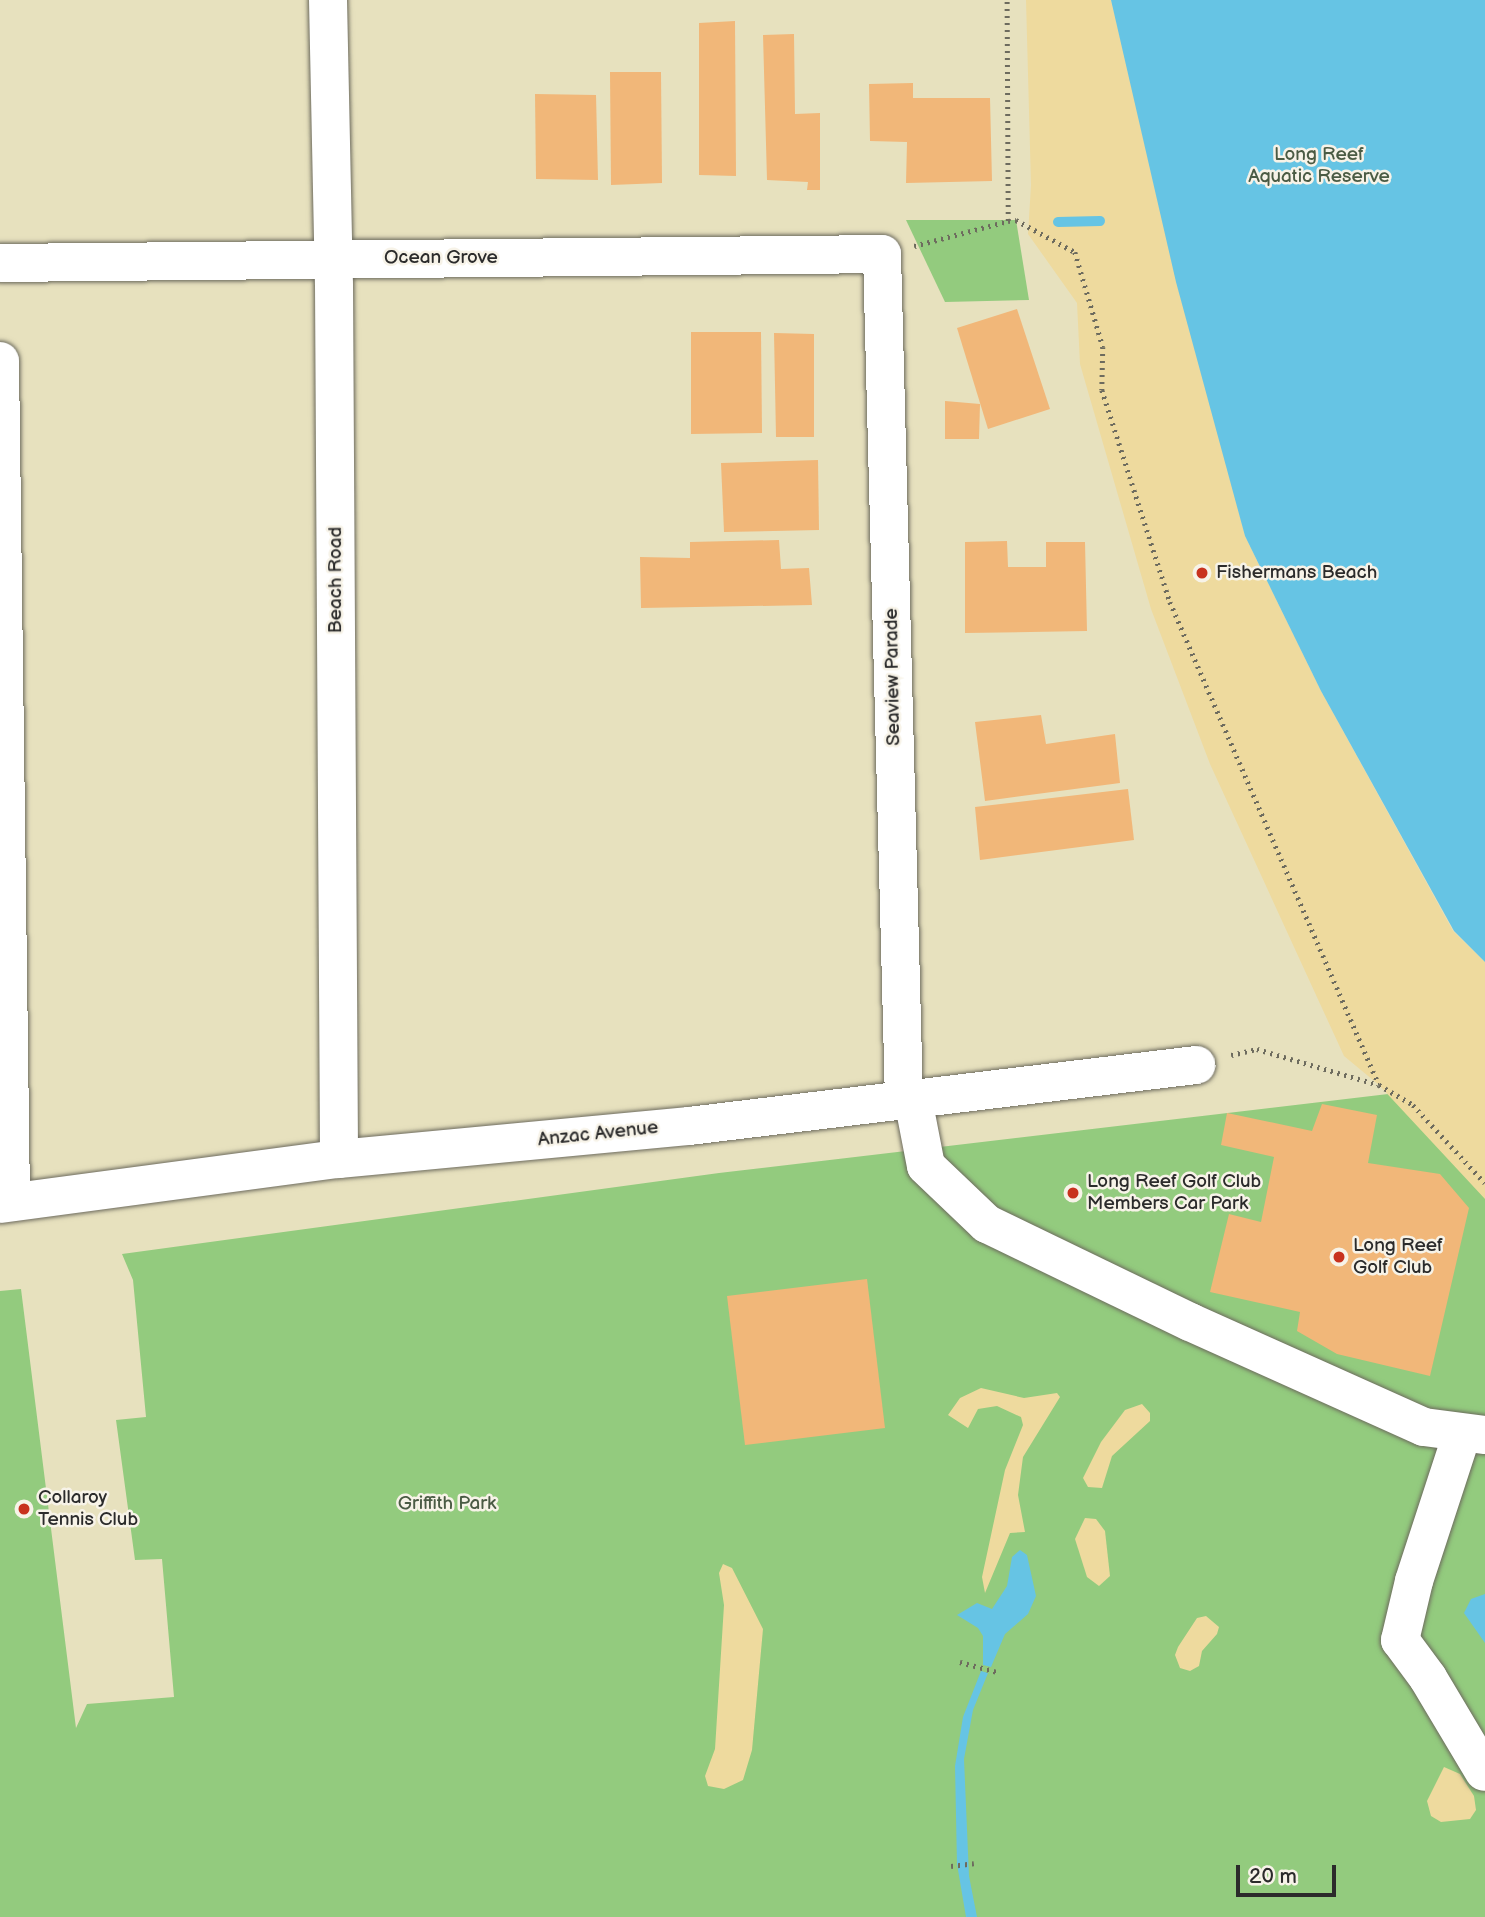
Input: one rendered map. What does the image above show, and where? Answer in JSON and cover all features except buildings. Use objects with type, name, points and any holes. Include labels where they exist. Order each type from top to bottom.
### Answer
[{"type":"street","name":"Beach Road","points":[[328,0],[334,258],[339,1159]]},
{"type":"street","name":"Ocean Grove","points":[[0,263],[882,254]]},
{"type":"street","name":"Seaview Parade","points":[[882,254],[908,1099],[926,1166],[987,1224],[1424,1427],[1474,1434]]},
{"type":"street","points":[[0,362],[6,1203]]},
{"type":"street","name":"Anzac Avenue","points":[[6,1203],[339,1159],[908,1099],[1196,1065]]},
{"type":"street","points":[[1474,1434],[1414,1581],[1400,1640],[1428,1678],[1484,1772]]},
{"type":"path","points":[[1007,0],[1008,221]]},
{"type":"path","points":[[882,254],[1016,220],[1075,252],[1103,347],[1102,390],[1170,602],[1379,1085]]},
{"type":"path","points":[[1196,1065],[1258,1049],[1379,1085],[1413,1105],[1485,1183]]},
{"type":"path","points":[[960,1662],[998,1672]]},
{"type":"path","points":[[951,1866],[974,1863]]},
{"type":"green space","points":[[906,220],[1016,220],[1029,300],[945,302]]},
{"type":"green space","name":"Griffith Park","points":[[1481,1083],[1485,1088],[1485,1917],[0,1917],[0,1291],[21,1289],[76,1728],[87,1704],[174,1697],[162,1559],[135,1560],[116,1420],[146,1417],[133,1280],[122,1254],[719,1173]]},
{"type":"sand","name":"Fishermans Beach","points":[[1026,0],[1111,0],[1245,536],[1321,691],[1453,931],[1485,962],[1485,1199],[1379,1085],[1344,1056],[1210,764],[1151,609],[1080,364],[1077,303],[1028,234],[1031,185]]},
{"type":"sand","points":[[981,1388],[1024,1398],[1057,1393],[1060,1397],[1023,1457],[1018,1495],[1025,1532],[1010,1533],[985,1593],[982,1577],[1005,1470],[1023,1425],[1021,1417],[997,1406],[978,1409],[968,1428],[948,1415],[960,1398]]},
{"type":"sand","points":[[1142,1404],[1150,1413],[1150,1421],[1112,1456],[1102,1488],[1088,1487],[1083,1478],[1101,1442],[1125,1410]]},
{"type":"sand","points":[[1085,1518],[1096,1519],[1105,1531],[1110,1576],[1099,1586],[1087,1577],[1075,1539]]},
{"type":"sand","points":[[723,1564],[732,1568],[763,1629],[752,1750],[743,1780],[724,1789],[708,1786],[705,1776],[715,1749],[724,1605],[719,1573]]},
{"type":"sand","points":[[1206,1616],[1219,1627],[1217,1634],[1202,1651],[1199,1666],[1190,1671],[1180,1668],[1175,1655],[1178,1647],[1197,1618]]},
{"type":"sand","points":[[1444,1767],[1460,1774],[1474,1796],[1476,1810],[1470,1819],[1441,1822],[1431,1816],[1427,1801]]},
{"type":"water","name":"Long Reef Aquatic Reserve","points":[[1111,0],[1485,0],[1485,962],[1454,931],[1321,691],[1245,536],[1176,282]]},
{"type":"water","points":[[1020,1550],[1027,1555],[1036,1596],[1028,1614],[1005,1634],[991,1667],[983,1665],[983,1636],[978,1628],[957,1615],[977,1603],[992,1609],[1007,1586],[1012,1557]]},
{"type":"water","points":[[1485,1594],[1485,1643],[1464,1613],[1471,1599]]},
{"type":"water","points":[[981,1671],[988,1673],[973,1710],[964,1759],[969,1876],[977,1917],[966,1917],[957,1864],[955,1766],[963,1717]]},
{"type":"waterway","points":[[1058,222],[1100,221]]},
{"type":"place","name":"Fishermans Beach","points":[[1202,573]]},
{"type":"place","name":"Long Reef Golf Club Members Car Park","points":[[1073,1193]]},
{"type":"place","name":"Long Reef Golf Club","points":[[1339,1257]]},
{"type":"place","name":"Collaroy Tennis Club","points":[[24,1509]]}]
